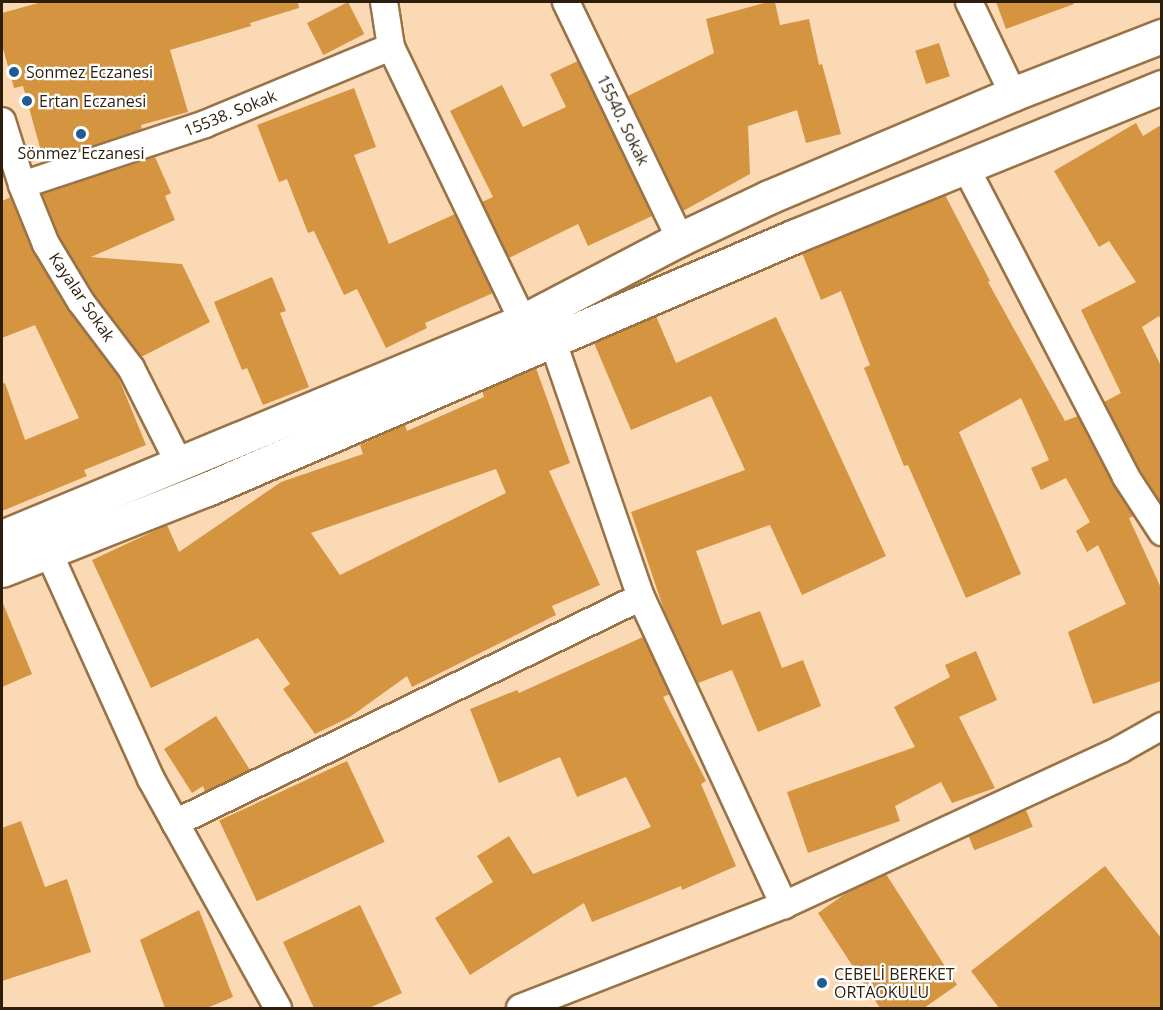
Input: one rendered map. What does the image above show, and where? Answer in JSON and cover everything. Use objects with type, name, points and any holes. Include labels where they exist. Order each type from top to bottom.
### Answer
[{"type":"main road","points":[[2,537],[523,321],[680,239],[769,197],[1013,94],[1161,36]]},
{"type":"main road","points":[[2,570],[207,489],[795,236],[1161,87]]},
{"type":"main road","points":[[769,197],[795,236]]},
{"type":"main road","points":[[523,321],[553,342]]},
{"type":"main road","points":[[180,465],[207,489]]},
{"type":"street","points":[[384,2],[391,46],[523,321]]},
{"type":"street","name":"15540. Sokak","points":[[566,2],[680,239]]},
{"type":"street","points":[[969,2],[1013,94]]},
{"type":"street","name":"15538. Sokak","points":[[22,185],[205,124],[391,46]]},
{"type":"street","name":"Kayalar Sokak","points":[[2,121],[22,185],[46,244],[81,302],[131,368],[180,465]]},
{"type":"street","points":[[965,166],[1126,477],[1161,532]]},
{"type":"street","points":[[553,342],[641,597],[784,905]]},
{"type":"street","points":[[48,551],[151,779],[278,1008]]},
{"type":"street","points":[[175,823],[641,597]]},
{"type":"street","points":[[520,1008],[784,905],[1120,749],[1161,726]]},
{"type":"building","points":[[42,2],[298,2],[299,8],[250,23],[251,26],[170,50],[188,112],[141,125],[142,129],[44,162],[23,86],[14,88],[2,45],[2,13]]},
{"type":"building","points":[[348,2],[364,34],[323,55],[307,23]]},
{"type":"building","points":[[775,2],[780,25],[809,19],[819,65],[822,64],[841,134],[806,143],[797,110],[748,126],[750,174],[683,211],[628,96],[714,53],[706,19]]},
{"type":"building","points":[[996,2],[1073,2],[1074,4],[1006,29]]},
{"type":"building","points":[[939,43],[950,76],[926,84],[915,51]]},
{"type":"building","points":[[578,61],[652,216],[588,246],[578,224],[509,258],[482,202],[493,197],[450,111],[502,85],[523,127],[566,107],[550,74]]},
{"type":"building","points":[[354,88],[376,147],[354,155],[389,244],[455,214],[493,293],[425,323],[427,328],[386,348],[357,289],[344,295],[314,231],[308,233],[287,179],[279,182],[257,125]]},
{"type":"building","points":[[1136,123],[1143,136],[1161,125],[1161,320],[1159,316],[1142,327],[1161,366],[1160,502],[1139,469],[1104,402],[1121,393],[1081,310],[1136,282],[1109,241],[1099,247],[1054,171]]},
{"type":"building","points":[[155,157],[171,193],[165,196],[175,220],[91,257],[182,264],[210,322],[141,357],[93,294],[59,237],[42,194]]},
{"type":"building","points":[[945,195],[990,281],[988,282],[1065,421],[1078,416],[1113,484],[1134,516],[1129,518],[1161,588],[1161,681],[1093,704],[1068,632],[1126,604],[1098,545],[1087,552],[1076,531],[1090,522],[1066,478],[1041,490],[1031,468],[1049,460],[1021,398],[959,432],[1021,574],[966,598],[908,465],[904,466],[864,368],[870,365],[841,291],[821,300],[802,253]]},
{"type":"building","points":[[11,197],[33,252],[69,311],[117,374],[146,445],[84,470],[87,476],[2,511],[2,384],[5,383],[25,440],[79,418],[35,325],[2,338],[2,201]]},
{"type":"building","points":[[272,277],[286,311],[280,313],[309,387],[263,405],[247,368],[242,370],[214,302]]},
{"type":"building","points":[[656,316],[676,363],[776,317],[886,556],[802,595],[770,525],[696,551],[722,625],[760,611],[782,668],[803,660],[821,706],[758,732],[732,670],[698,683],[664,610],[631,512],[745,470],[711,396],[631,430],[594,343]]},
{"type":"building","points":[[536,368],[570,463],[549,471],[600,585],[552,606],[556,615],[412,687],[407,676],[350,717],[315,734],[283,689],[290,684],[258,638],[151,688],[92,560],[167,525],[179,552],[281,482],[363,454],[360,445],[405,425],[407,431],[484,397],[482,391]],"holes":[[[496,469],[506,493],[340,575],[311,533]]]},
{"type":"building","points":[[2,601],[32,674],[2,687]]},
{"type":"building","points":[[643,637],[670,694],[663,697],[706,781],[701,784],[736,866],[682,890],[681,886],[592,922],[584,903],[470,975],[435,918],[493,882],[477,856],[509,836],[533,874],[651,827],[626,777],[577,797],[560,757],[499,783],[470,709],[517,690],[519,693]]},
{"type":"building","points":[[976,651],[997,700],[959,717],[995,788],[952,803],[941,782],[895,806],[900,821],[808,853],[787,792],[915,747],[894,707],[950,677],[945,665]]},
{"type":"building","points":[[216,716],[250,770],[205,792],[203,786],[192,793],[164,749]]},
{"type":"building","points":[[347,761],[385,842],[257,901],[219,821]]},
{"type":"building","points":[[1026,810],[1033,827],[974,850],[968,834]]},
{"type":"building","points":[[21,821],[45,887],[67,879],[91,952],[2,981],[2,828]]},
{"type":"building","points":[[1105,866],[1161,938],[1161,1008],[999,1008],[971,971]]},
{"type":"building","points":[[886,874],[957,985],[924,1008],[880,1008],[818,913],[849,891]]},
{"type":"building","points":[[360,905],[402,993],[369,1008],[314,1008],[283,942]]},
{"type":"building","points":[[199,910],[233,997],[207,1008],[165,1008],[140,940]]},
{"type":"place","name":"Sonmez Eczanesi","points":[[14,72]]},
{"type":"place","name":"Ertan Eczanesi","points":[[27,101]]},
{"type":"place","name":"Sönmez Eczanesi","points":[[81,134]]},
{"type":"place","name":"CEBELİ BEREKET ORTAOKULU","points":[[822,983]]}]
